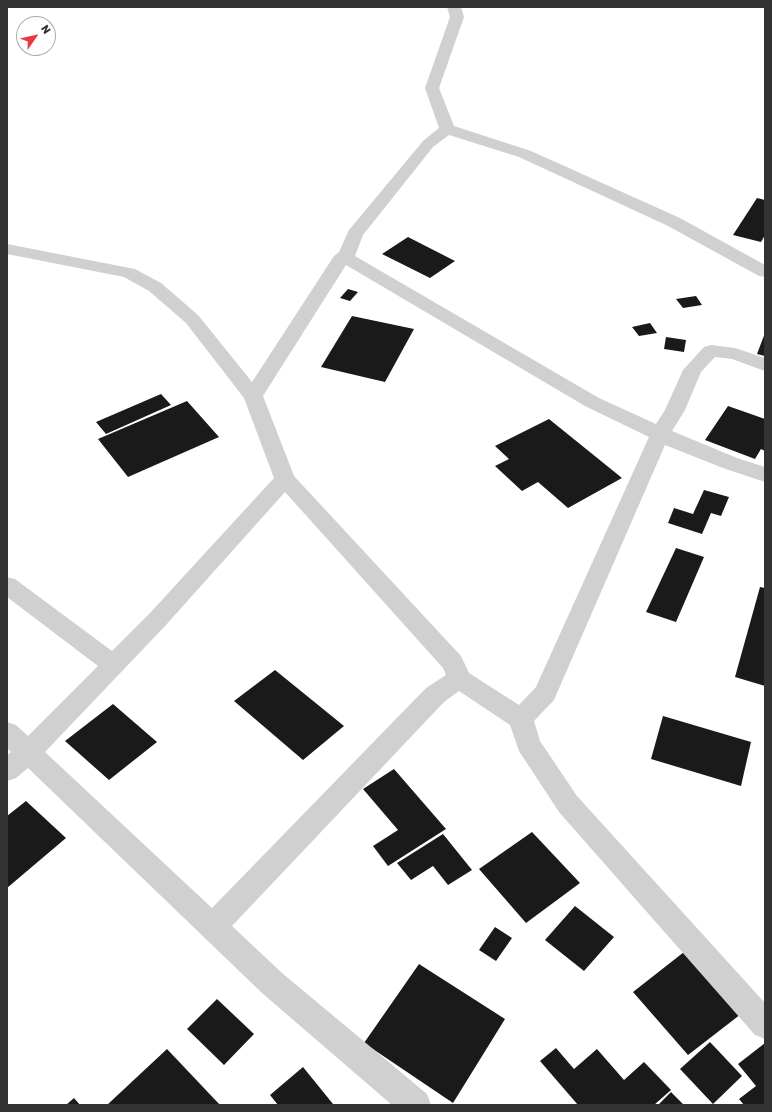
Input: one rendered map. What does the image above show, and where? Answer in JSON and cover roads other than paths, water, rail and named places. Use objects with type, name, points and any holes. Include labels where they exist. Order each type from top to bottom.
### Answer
[{"type":"street","points":[[447,128],[432,88],[457,17],[454,7]]},
{"type":"street","points":[[253,396],[343,256],[346,257],[355,234],[428,144],[447,128]]},
{"type":"street","points":[[447,128],[532,157],[674,222],[765,272]]},
{"type":"street","points":[[7,249],[129,273],[155,287],[192,319],[253,396],[285,479],[453,663],[459,679],[521,719],[528,744],[568,804],[765,1025]]},
{"type":"street","points":[[343,256],[592,402],[660,434],[730,463],[765,475]]},
{"type":"street","points":[[521,719],[545,693],[660,434],[675,410],[693,370],[711,350],[735,354],[765,365]]},
{"type":"street","points":[[7,770],[29,752],[158,619],[285,479]]},
{"type":"street","points":[[7,584],[114,665]]},
{"type":"street","points":[[214,926],[435,695],[459,679]]},
{"type":"street","points":[[7,732],[214,926],[272,983],[416,1105]]}]
